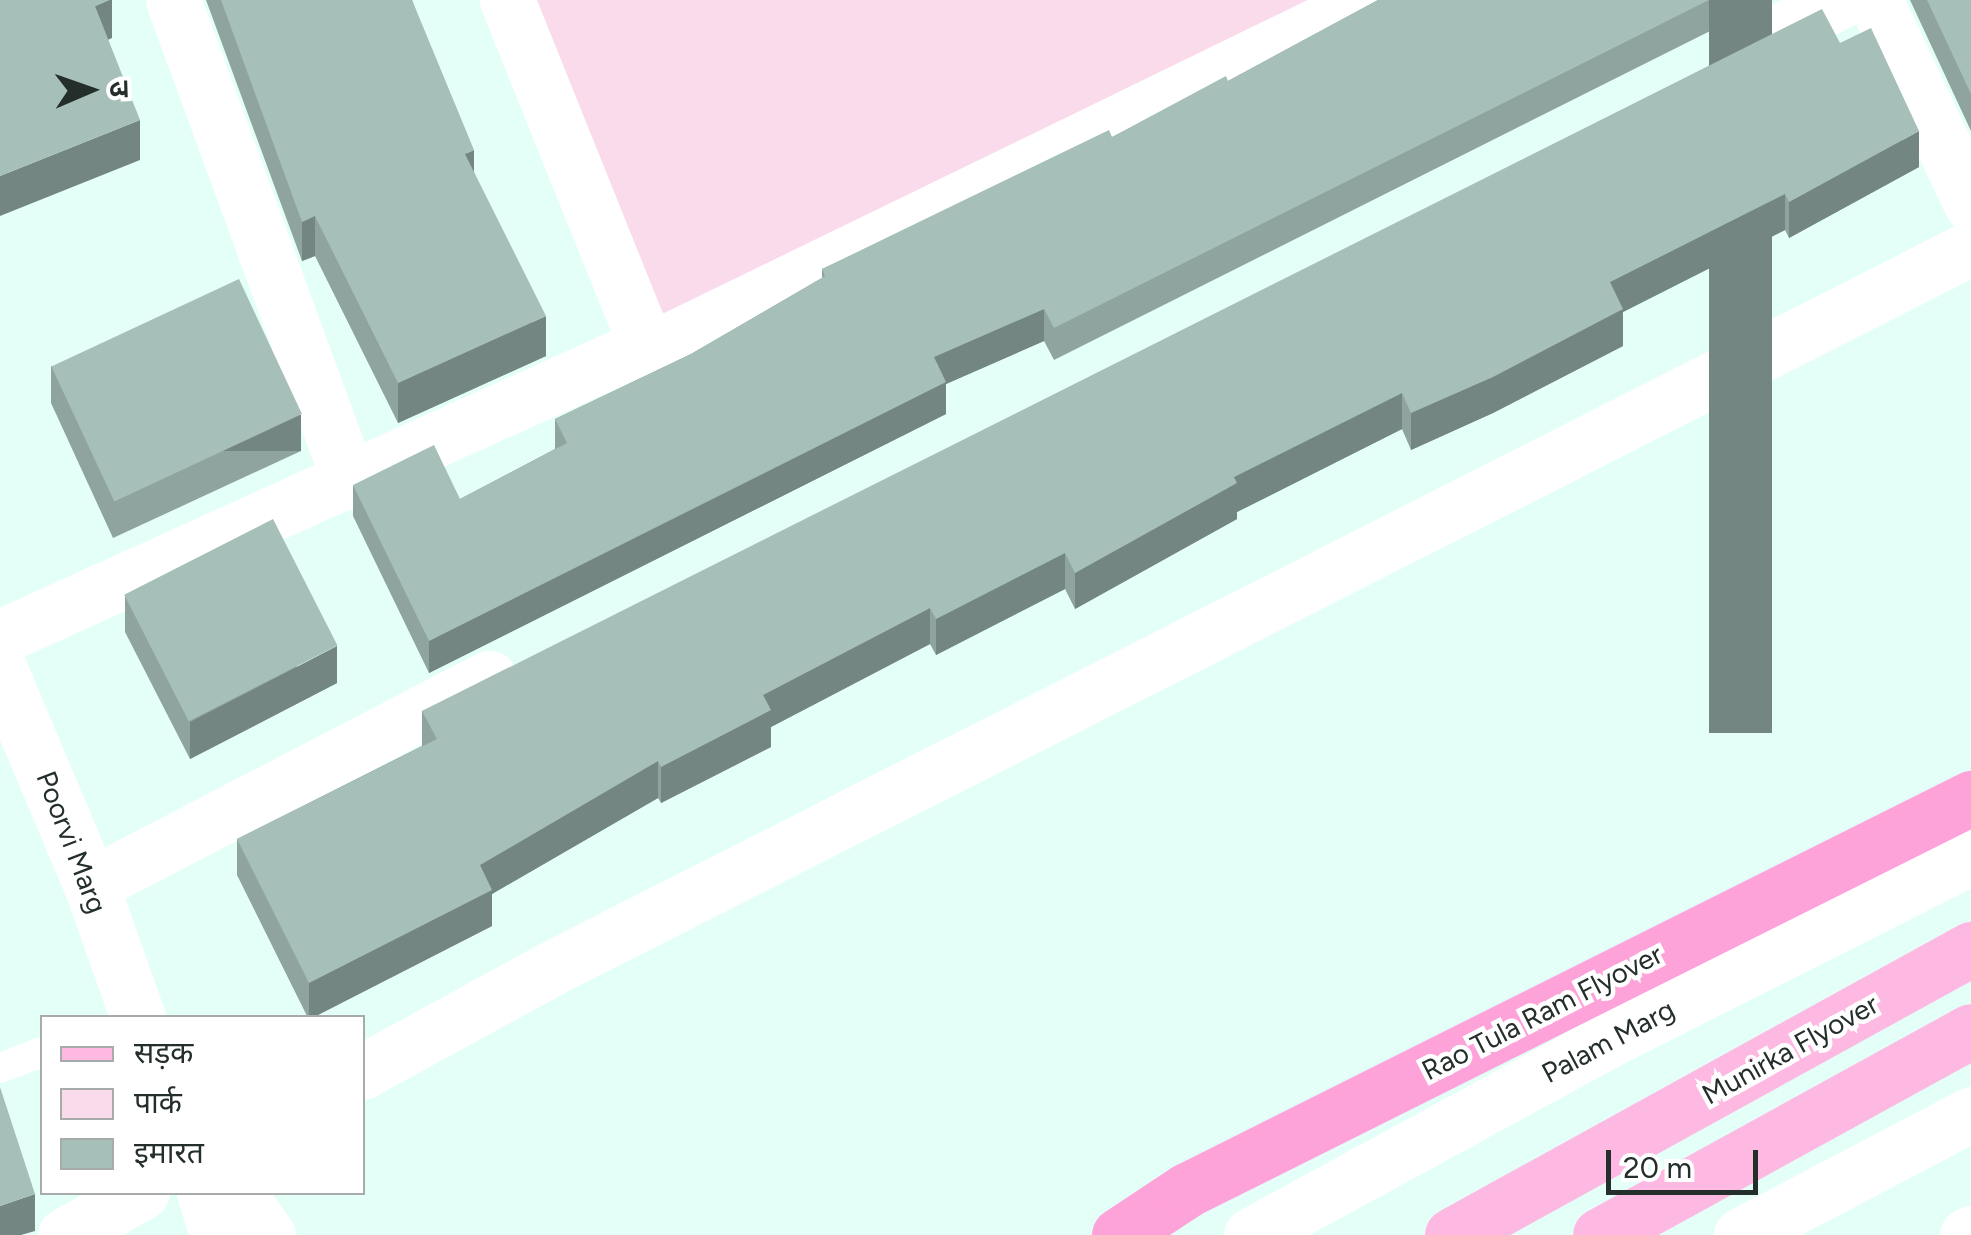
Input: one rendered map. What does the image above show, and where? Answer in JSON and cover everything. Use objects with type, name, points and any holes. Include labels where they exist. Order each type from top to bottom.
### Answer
[{"type":"highway","name":"Rao Tula Ram Flyover","points":[[1119,1235],[1187,1190],[1971,798]]},
{"type":"main road","name":"Munirka Flyover","points":[[1452,1235],[1971,949]]},
{"type":"main road","points":[[1600,1235],[1971,1032]]},
{"type":"street","points":[[173,0],[350,483]]},
{"type":"street","points":[[507,0],[639,328],[654,341]]},
{"type":"street","points":[[0,637],[350,483],[654,341],[680,338],[1368,0]]},
{"type":"street","points":[[1717,62],[1842,0]]},
{"type":"street","points":[[1875,0],[1971,204]]},
{"type":"street","points":[[365,1070],[552,968],[1971,248]]},
{"type":"street","points":[[92,885],[544,650]]},
{"type":"street","name":"Poorvi Marg","points":[[0,670],[92,885],[135,1015]]},
{"type":"street","name":"Palam Marg","points":[[1250,1235],[1607,1041],[1971,857]]},
{"type":"street","points":[[1741,1235],[1971,1114]]},
{"type":"street","points":[[64,1235],[137,1195]]},
{"type":"street","points":[[205,1195],[217,1235]]},
{"type":"street","points":[[239,1195],[268,1235]]},
{"type":"lane","points":[[0,1068],[40,1053]]},
{"type":"green space","points":[[530,0],[1311,0],[663,328]]},
{"type":"building","points":[[0,0],[109,0],[95,6],[140,120],[0,176]]},
{"type":"building","points":[[221,0],[412,0],[474,150],[465,154],[546,316],[398,383],[315,216],[302,222]]},
{"type":"building","points":[[1378,0],[1709,0],[1054,328],[1044,309],[934,357],[946,382],[429,641],[353,485],[434,445],[460,499],[567,443],[555,419],[691,354],[825,276],[822,269],[1109,130],[1112,137],[1226,76],[1228,81]]},
{"type":"building","points":[[1927,0],[1971,0],[1971,94]]},
{"type":"building","points":[[1822,9],[1840,43],[1871,28],[1919,131],[1789,202],[1785,194],[1610,282],[1623,309],[1493,377],[1411,413],[1402,393],[1234,477],[1237,483],[1075,573],[1065,553],[936,619],[930,608],[763,695],[771,710],[661,767],[658,761],[480,865],[492,890],[309,983],[237,839],[437,739],[422,711]]},
{"type":"building","points":[[239,279],[302,414],[114,502],[51,366]]},
{"type":"building","points":[[273,519],[337,646],[189,721],[124,595]]},
{"type":"building","points":[[0,1087],[35,1194],[0,1206]]}]
